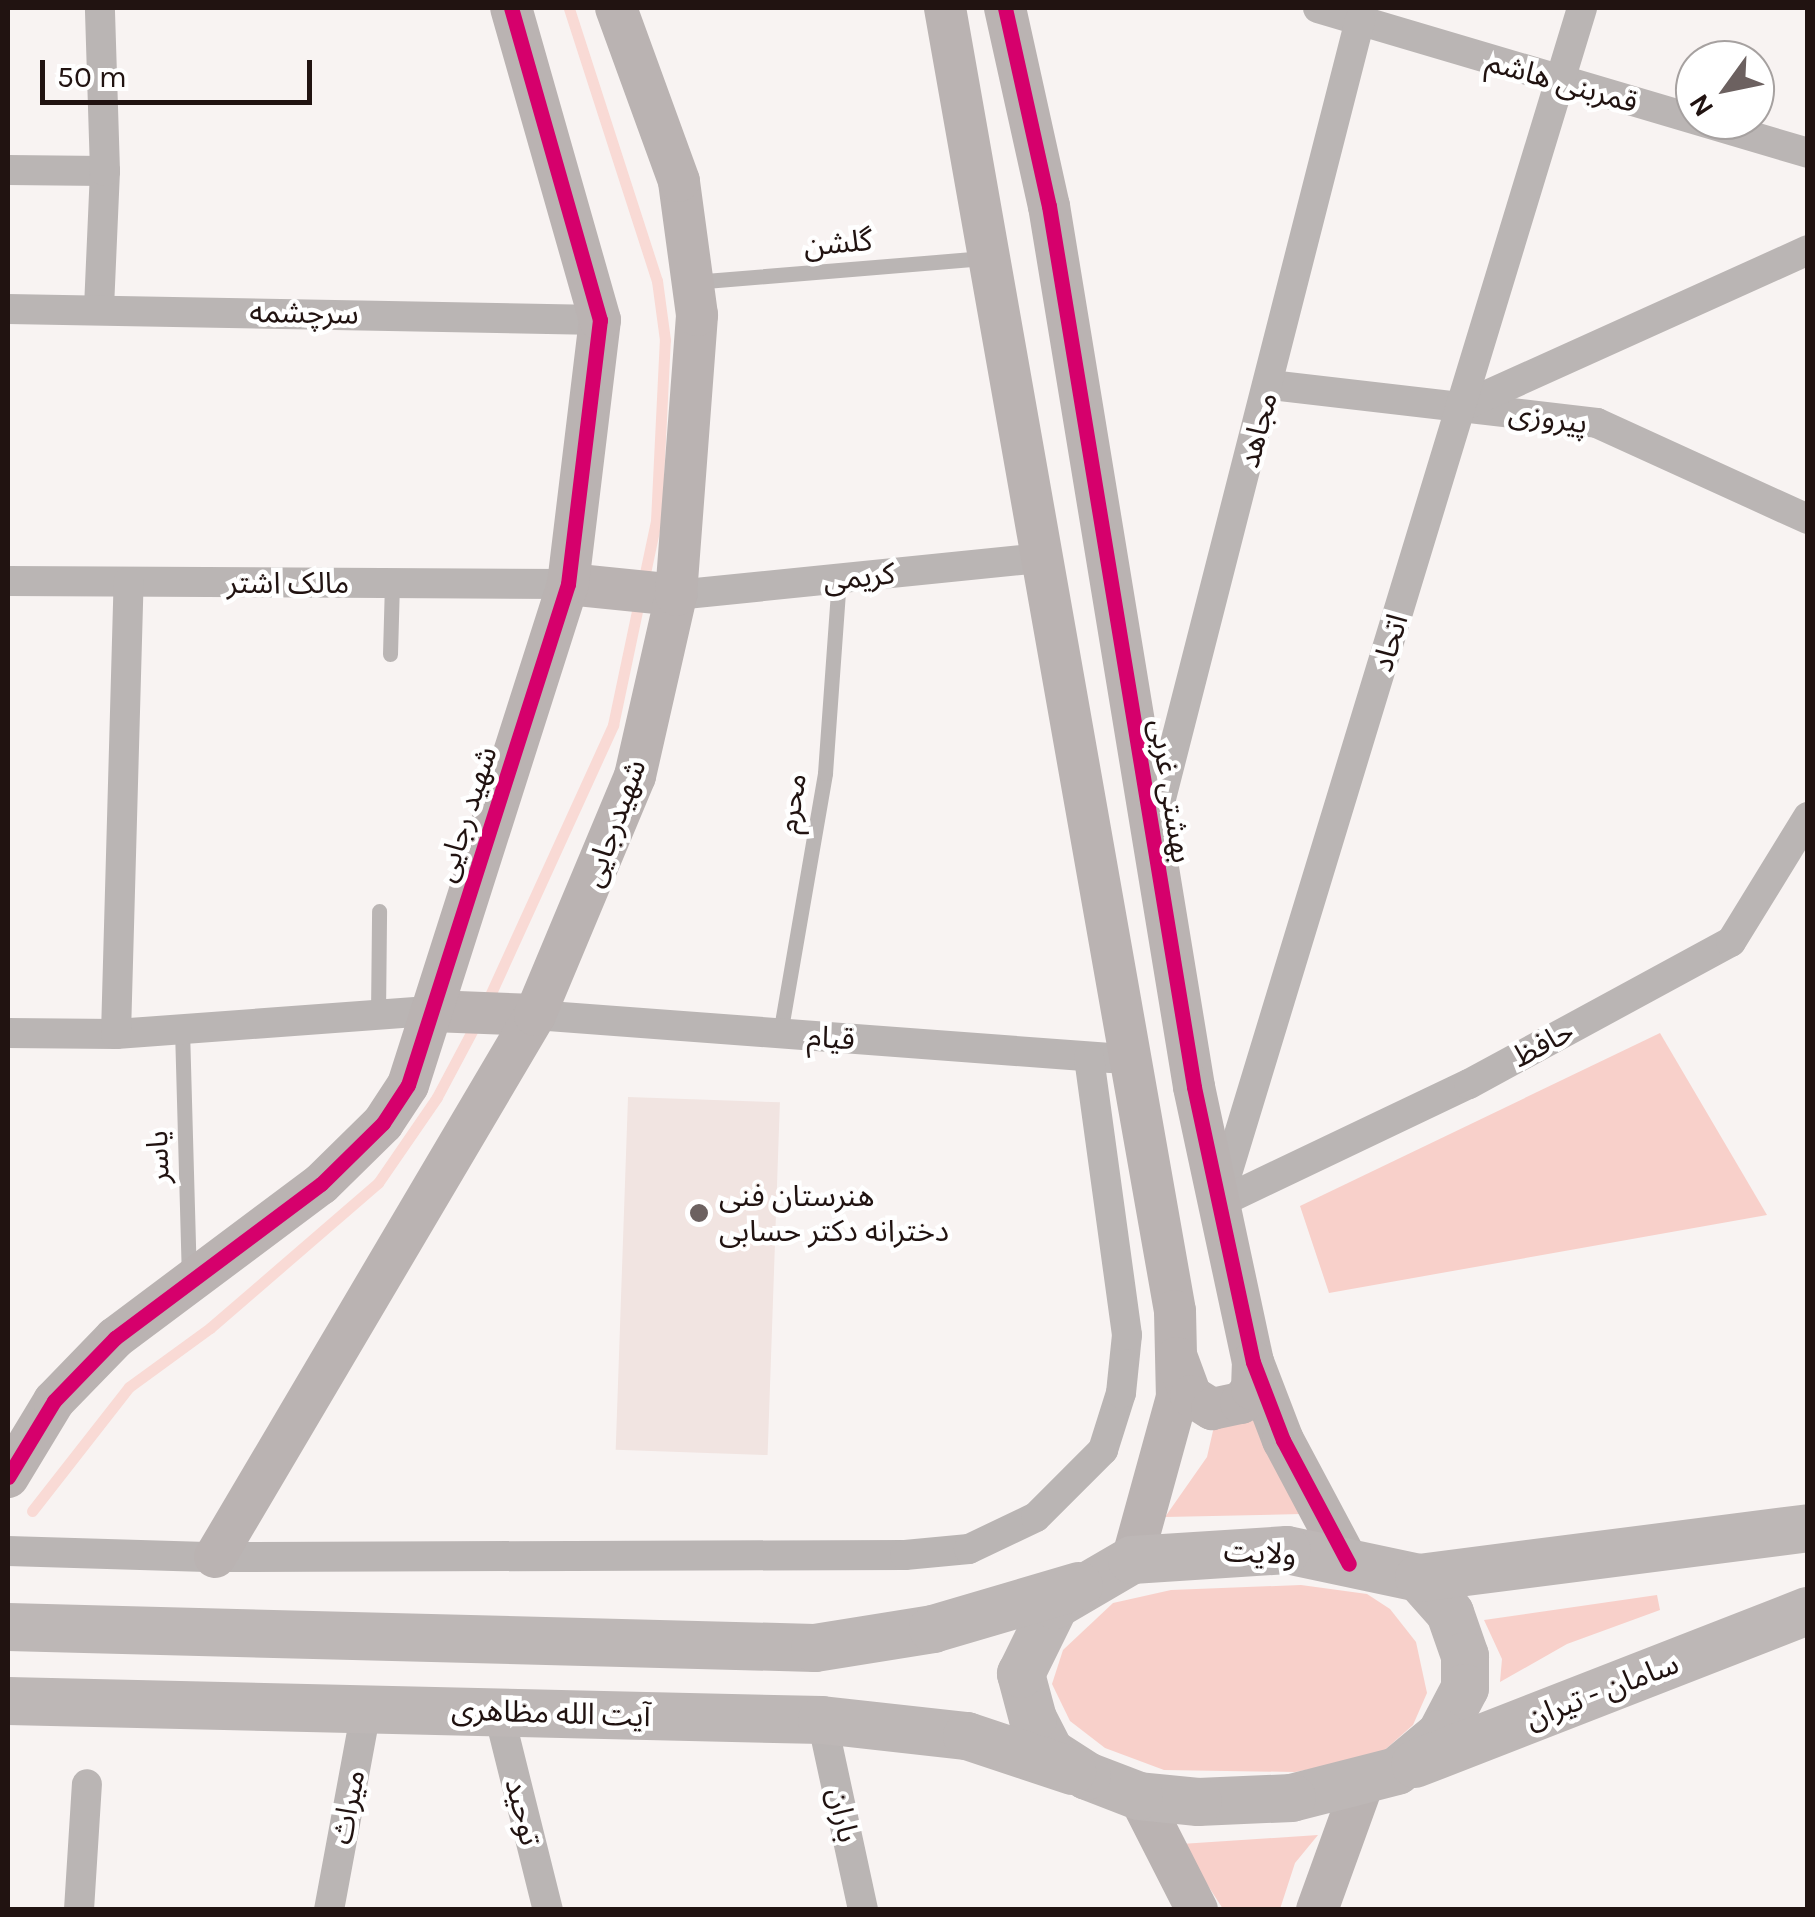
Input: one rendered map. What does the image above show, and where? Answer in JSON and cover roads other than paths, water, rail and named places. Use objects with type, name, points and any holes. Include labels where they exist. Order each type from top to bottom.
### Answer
[{"type":"main road","points":[[1419,1578],[1808,1528]]},
{"type":"main road","name":"ولایت","points":[[1287,1550],[1349,1564],[1419,1578],[1450,1613],[1465,1656],[1465,1688],[1441,1734],[1381,1776],[1292,1798],[1138,1796],[1088,1776],[1050,1752],[1033,1720],[1022,1674],[1056,1605],[1082,1585],[1132,1560],[1287,1550]]},
{"type":"main road","points":[[8,1628],[816,1648],[933,1629],[1082,1585]]},
{"type":"main road","name":"سامان - تیران","points":[[1381,1776],[1808,1611]]},
{"type":"main road","name":"آیت الله مظاهری","points":[[8,1701],[367,1705],[499,1714],[822,1720],[967,1736],[1088,1776]]},
{"type":"street","points":[[99,308],[105,171],[100,8]]},
{"type":"street","name":"شهید رجایی","points":[[8,1476],[54,1401],[116,1338],[322,1184],[384,1123],[408,1085],[568,584],[600,320],[511,8]]},
{"type":"street","name":"شهیدرجایی","points":[[214,1557],[534,1014],[635,776],[676,595],[697,316],[680,181],[616,8]]},
{"type":"street","points":[[8,1552],[214,1557],[905,1555],[969,1549],[1036,1517],[1103,1450],[1121,1393],[1127,1335],[1108,1058],[1043,558],[945,8]]},
{"type":"street","name":"بهشتی غربی","points":[[1005,8],[1049,206],[1151,840],[1253,1362],[1283,1440],[1349,1564]]},
{"type":"street","name":"قمربنی هاشم","points":[[1318,8],[1554,82],[1808,153]]},
{"type":"street","name":"اتحاد","points":[[1219,1203],[1463,406],[1554,82],[1582,8]]},
{"type":"street","name":"مجاهد","points":[[1151,840],[1360,20]]},
{"type":"street","points":[[8,170],[105,171]]},
{"type":"street","points":[[1463,406],[1808,250]]},
{"type":"street","name":"سرچشمه","points":[[8,310],[99,308],[600,320]]},
{"type":"street","name":"پیروزی","points":[[1270,385],[1597,423],[1808,519]]},
{"type":"street","name":"کریمی","points":[[676,595],[1043,558]]},
{"type":"street","name":"مالک اشتر","points":[[8,581],[568,584]]},
{"type":"street","points":[[116,1034],[129,582]]},
{"type":"street","points":[[568,584],[676,595]]},
{"type":"street","name":"حافظ","points":[[1219,1203],[1469,1084],[1731,942],[1808,817]]},
{"type":"street","points":[[8,1033],[116,1034],[432,1011],[534,1014]]},
{"type":"street","name":"قیام","points":[[534,1014],[1108,1058]]},
{"type":"street","points":[[1108,1058],[1175,1312],[1177,1397],[1132,1560]]},
{"type":"street","points":[[1176,1358],[1190,1396],[1212,1408],[1241,1403],[1252,1389],[1253,1362]]},
{"type":"street","name":"میراث","points":[[328,1910],[367,1705]]},
{"type":"street","name":"توحید","points":[[499,1714],[548,1910]]},
{"type":"street","name":"باران","points":[[822,1720],[863,1910]]},
{"type":"street","points":[[1317,1910],[1381,1776]]},
{"type":"street","points":[[79,1910],[87,1784]]},
{"type":"street","points":[[1138,1796],[1197,1910]]},
{"type":"lane","name":"گلشن","points":[[693,282],[988,258]]},
{"type":"lane","name":"محرم","points":[[780,1034],[826,773],[839,578]]},
{"type":"lane","points":[[390,654],[392,584]]},
{"type":"lane","points":[[378,1015],[379,911]]},
{"type":"lane","name":"یاسر","points":[[182,1030],[189,1283]]},
{"type":"waterway","points":[[486,1004],[613,725],[656,521],[665,340],[657,281],[569,8]]},
{"type":"waterway","points":[[32,1511],[129,1387],[210,1328],[378,1183],[437,1097],[478,1020]]},
{"type":"place","name":"هنرستان فنی دخترانه دکتر حسابی","points":[[699,1213]]}]
